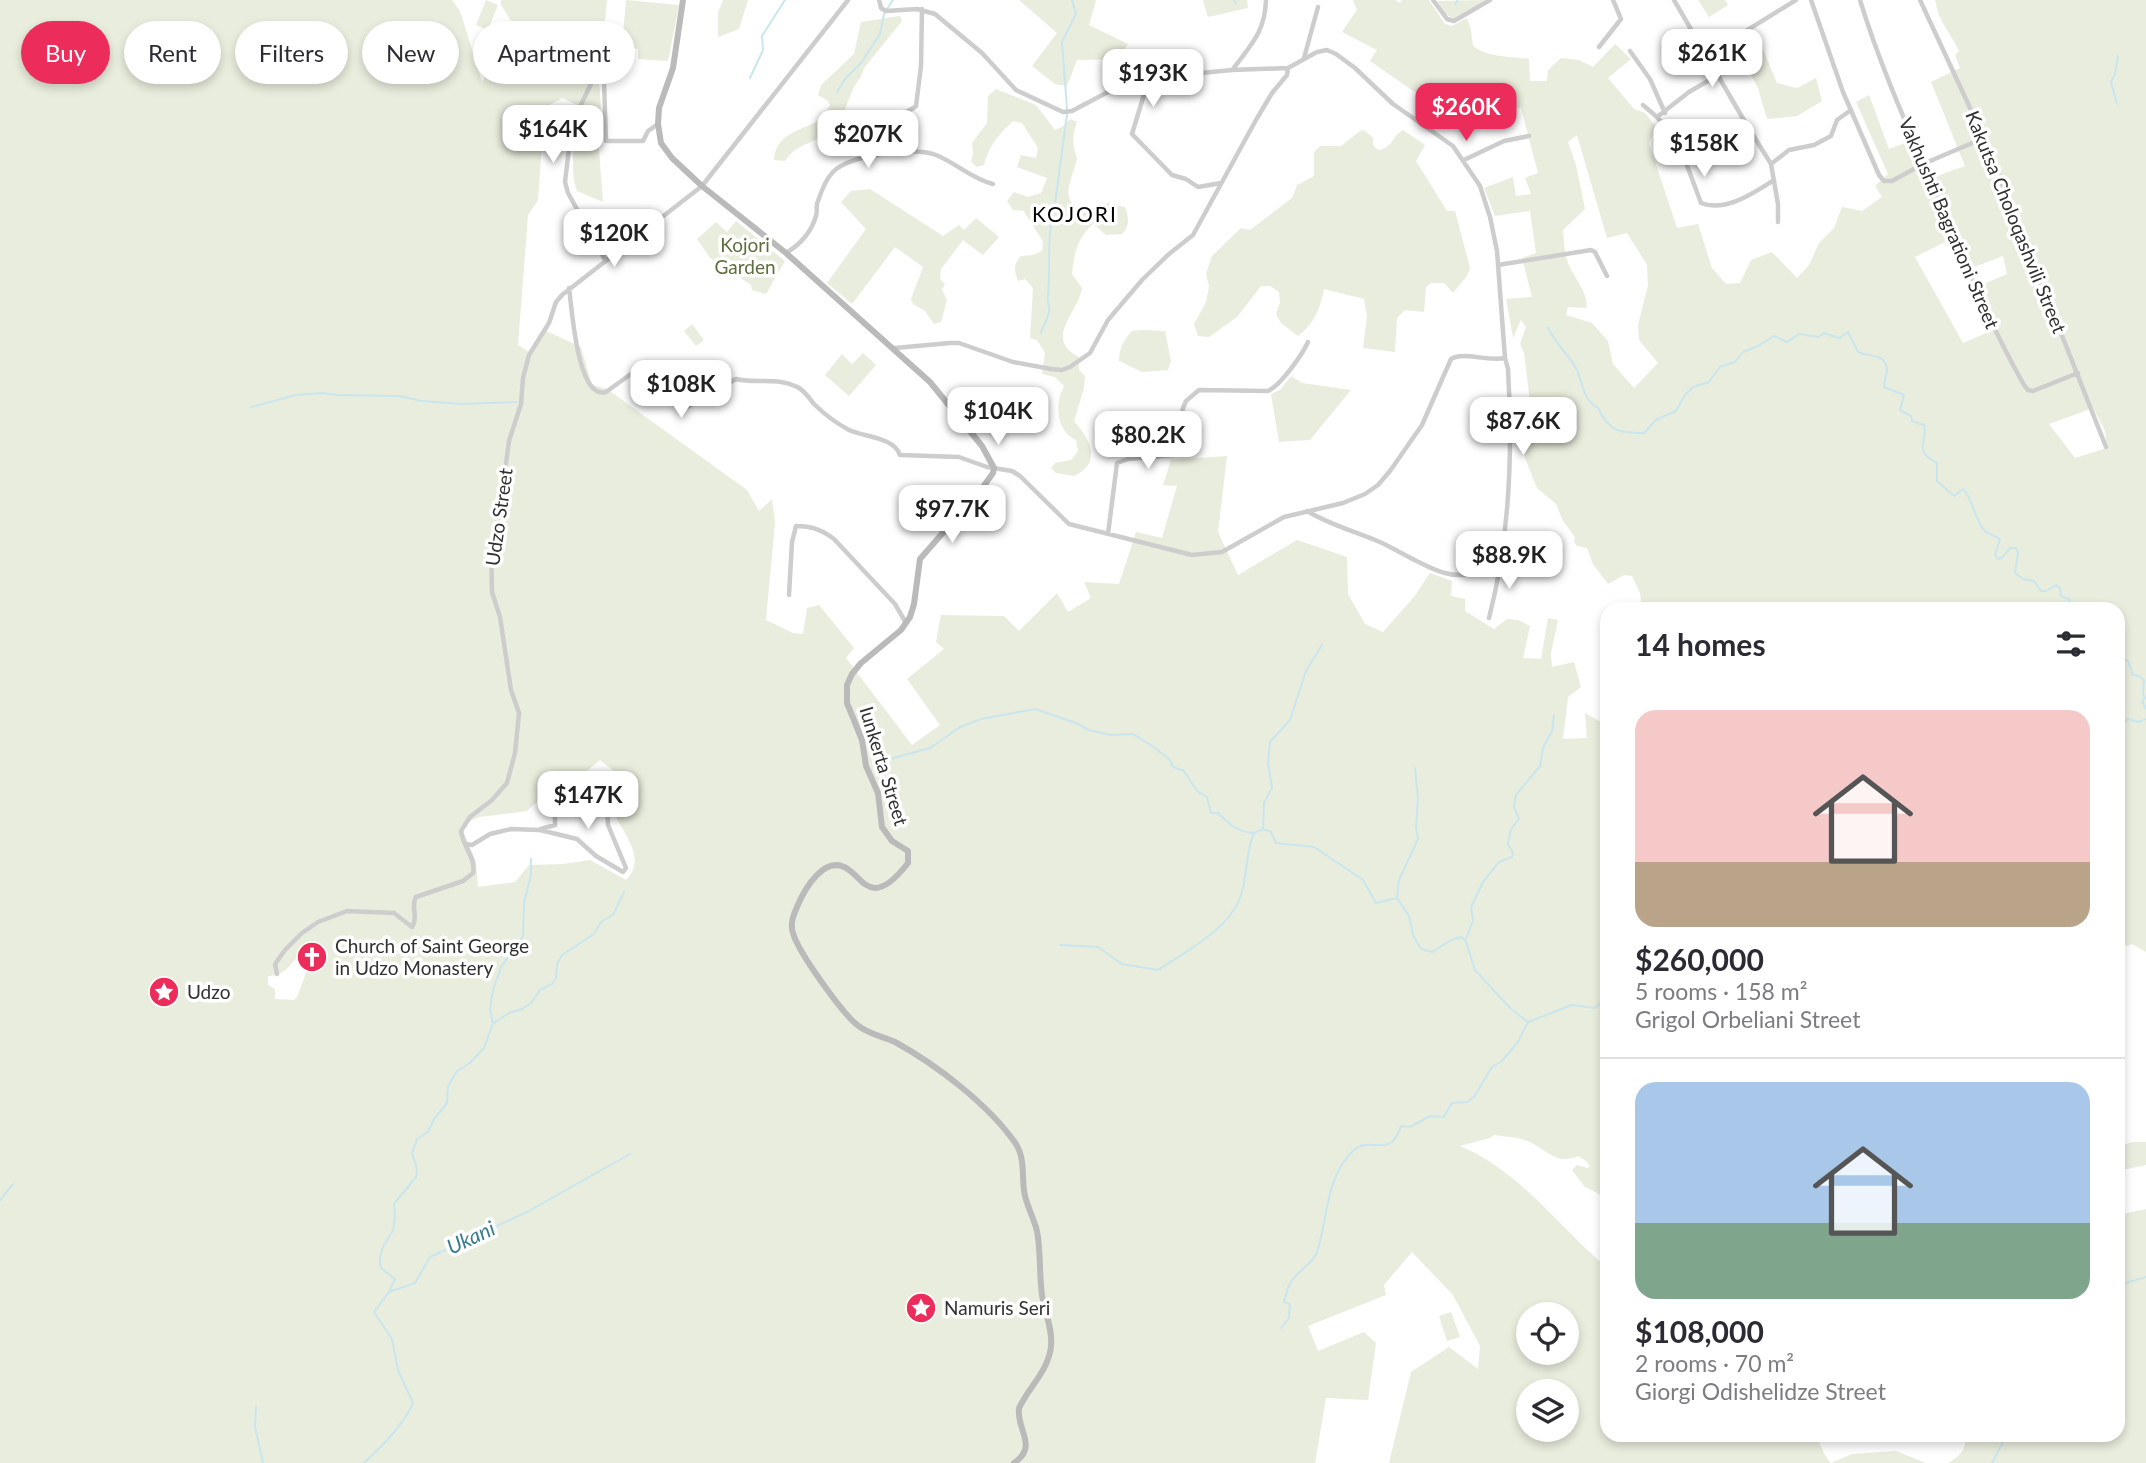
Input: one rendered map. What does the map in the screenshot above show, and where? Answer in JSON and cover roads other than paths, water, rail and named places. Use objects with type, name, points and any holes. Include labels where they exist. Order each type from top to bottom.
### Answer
[{"type":"main road","points":[[684,0],[673,68],[659,108],[661,143],[672,158],[702,187],[786,253],[895,348],[940,392],[982,446],[994,468]]},
{"type":"main road","name":"Iunkerta Street","points":[[994,468],[984,487],[920,559],[914,604],[906,623],[896,636],[856,668],[849,679],[846,697],[862,740],[866,766],[878,793],[882,827],[892,841],[908,851],[908,863],[888,882],[877,888],[869,886],[846,867],[836,865],[827,868],[817,875],[804,893],[793,919],[792,931],[807,960],[853,1022],[896,1043],[969,1093],[1002,1126],[1020,1152],[1025,1196],[1038,1236],[1042,1294],[1051,1341],[1046,1363],[1019,1408],[1018,1415],[1026,1443],[1024,1454],[1014,1463]]},
{"type":"street","name":"Udzo Street","points":[[276,973],[278,960],[302,933],[318,922],[351,911],[394,913],[412,927],[416,917],[416,897],[463,881],[473,873],[473,860],[464,844],[461,831],[464,823],[507,783],[515,753],[519,713],[511,690],[500,617],[492,592],[491,547],[499,515],[509,441],[521,404],[529,355],[549,323],[556,302],[569,288],[702,187],[848,0]]},
{"type":"street","points":[[879,0],[881,8],[890,12],[922,9],[935,14],[982,53],[1016,90],[1063,112],[1072,111],[1108,92],[1149,78],[1288,68],[1317,52],[1327,50],[1355,68],[1393,104],[1445,140],[1464,160],[1480,186],[1490,217],[1498,265],[1509,385],[1510,468],[1496,590],[1489,618]]},
{"type":"street","points":[[1232,70],[1258,36],[1264,21],[1265,0]]},
{"type":"street","points":[[1433,0],[1447,19],[1454,22],[1490,0]]},
{"type":"street","points":[[1599,47],[1621,19],[1613,0]]},
{"type":"street","points":[[1674,0],[1771,164],[1778,204],[1778,222]]},
{"type":"street","points":[[1707,55],[1796,0]]},
{"type":"street","points":[[1811,0],[1851,110],[1884,181],[1892,181],[1923,163],[1984,138]]},
{"type":"street","name":"Vakhushti Bagrationi Street","points":[[1860,0],[1923,163],[1998,341],[2024,385],[2033,391],[2078,373]]},
{"type":"street","name":"Kakutsa Choloqashvili Street","points":[[1920,0],[1984,138],[2106,447]]},
{"type":"street","points":[[1304,59],[1318,8]]},
{"type":"street","points":[[885,154],[874,130],[876,122],[886,115],[903,114],[916,106],[921,66],[922,9]]},
{"type":"street","points":[[1630,51],[1650,79],[1665,113]]},
{"type":"street","points":[[895,348],[950,342],[1013,362],[1051,369],[1062,370],[1078,363],[1090,353],[1108,320],[1142,281],[1169,254],[1191,239],[1267,102],[1287,75],[1288,68]]},
{"type":"street","points":[[604,260],[568,193],[565,182],[572,123],[592,82],[601,74],[604,82],[606,141],[643,141],[648,131],[658,124]]},
{"type":"street","points":[[1657,117],[1689,92],[1719,75]]},
{"type":"street","points":[[1149,78],[1132,134],[1172,175],[1186,179],[1198,187],[1222,183]]},
{"type":"street","points":[[1643,105],[1678,141],[1701,203],[1722,204],[1746,197],[1773,180]]},
{"type":"street","points":[[1771,164],[1789,150],[1814,145],[1831,136],[1838,120],[1851,110]]},
{"type":"street","points":[[1464,160],[1504,141],[1529,136]]},
{"type":"street","points":[[786,253],[800,245],[808,233],[816,216],[816,205],[831,174],[855,159],[885,154],[932,153],[993,184]]},
{"type":"street","points":[[1498,265],[1591,250],[1595,252],[1607,276]]},
{"type":"street","points":[[569,288],[576,344],[586,380],[593,391],[599,394],[606,392],[642,366],[659,389],[684,408],[736,379],[747,382],[776,380],[800,388],[837,423],[863,436],[889,443],[900,455],[959,457],[1012,471],[1065,522],[1192,555],[1222,552],[1284,517],[1343,503],[1365,494],[1378,485],[1390,471],[1422,425],[1451,359],[1459,355],[1487,360],[1505,358]]},
{"type":"street","points":[[1108,534],[1117,463],[1128,458],[1172,455],[1183,408],[1186,401],[1199,390],[1268,391],[1276,388],[1308,342]]},
{"type":"street","points":[[1306,511],[1322,520],[1379,541],[1444,573],[1479,572],[1495,565],[1500,558]]},
{"type":"street","points":[[789,594],[792,542],[796,526],[809,526],[824,531],[834,539],[895,604],[906,623]]},
{"type":"street","points":[[540,830],[555,825],[555,804],[595,795],[612,774]]},
{"type":"street","points":[[464,844],[472,845],[490,834],[511,829],[540,830],[578,839],[596,856],[623,872],[626,867],[608,825],[609,810],[595,795]]},
{"type":"waterway","points":[[750,78],[763,50],[762,36],[785,0]]},
{"type":"waterway","points":[[837,92],[880,34],[884,14],[893,0]]},
{"type":"waterway","points":[[1067,109],[1062,42],[1076,14],[1072,0]]},
{"type":"waterway","points":[[1455,4],[1458,0]]},
{"type":"waterway","points":[[2117,104],[2111,82],[2118,56]]},
{"type":"waterway","points":[[1041,333],[1049,312],[1050,233],[1067,114]]},
{"type":"waterway","points":[[1548,328],[1577,370],[1586,396],[1598,408],[1606,422],[1621,431],[1644,433],[1656,420],[1676,411],[1693,387],[1709,382],[1720,367],[1735,362],[1743,352],[1774,336],[1787,342],[1799,334],[1819,337],[1824,333],[1839,338],[1848,332],[1858,352],[1880,358],[1886,364],[1884,387],[1904,395],[1900,410],[1911,416],[1912,421],[1924,425],[1923,450],[1937,463],[1937,481],[1954,496],[1963,489],[1967,494],[1981,526],[2000,539],[1995,555],[1998,559],[2010,548],[2016,548],[2018,553],[2015,573],[2023,579],[2034,581],[2041,591],[2056,585],[2060,588],[2061,596],[2070,602]]},
{"type":"waterway","points":[[251,407],[296,395],[323,393],[399,396],[461,404],[517,402]]},
{"type":"waterway","points":[[1263,829],[1264,803],[1272,788],[1268,763],[1270,742],[1290,720],[1306,671],[1322,645]]},
{"type":"waterway","points":[[2125,660],[2133,675],[2144,680],[2145,698]]},
{"type":"waterway","points":[[2145,698],[2142,701],[2146,709]]},
{"type":"waterway","points":[[879,762],[930,748],[960,727],[981,719],[1035,709],[1089,730],[1111,735],[1133,734],[1170,760],[1173,767],[1184,771],[1197,791],[1207,797],[1211,813],[1218,813],[1234,827],[1253,833]]},
{"type":"waterway","points":[[1466,939],[1473,921],[1471,907],[1483,882],[1499,862],[1512,857],[1513,853],[1508,844],[1511,829],[1519,819],[1514,807],[1516,795],[1540,766],[1543,748],[1552,731],[1554,715]]},
{"type":"waterway","points":[[2125,721],[2128,719],[2139,722],[2146,719]]},
{"type":"waterway","points":[[1397,898],[1399,880],[1418,839],[1415,768]]},
{"type":"waterway","points":[[1060,945],[1098,947],[1122,964],[1158,970],[1205,939],[1226,920],[1243,890],[1254,833],[1263,829],[1271,832],[1276,843],[1314,847],[1363,880],[1376,903],[1397,898],[1409,916],[1413,935],[1421,949],[1432,952],[1453,939],[1462,937],[1475,970],[1510,1008],[1528,1022],[1572,1005],[1594,1008],[1600,1004]]},
{"type":"waterway","points":[[389,1292],[395,1279],[381,1268],[380,1258],[393,1229],[394,1204],[416,1177],[417,1169],[412,1153],[417,1139],[428,1132],[434,1119],[447,1103],[448,1086],[457,1071],[470,1063],[484,1048],[493,1023],[490,1009],[501,967],[523,936],[524,903],[531,875],[531,859]]},
{"type":"waterway","points":[[494,1023],[531,1003],[540,990],[552,984],[562,955],[594,934],[601,922],[613,915],[624,892]]},
{"type":"waterway","points":[[1281,1328],[1289,1318],[1290,1304],[1284,1302],[1288,1286],[1316,1254],[1329,1196],[1345,1160],[1360,1146],[1386,1145],[1397,1136],[1401,1126],[1410,1127],[1430,1116],[1444,1117],[1452,1103],[1467,1102],[1474,1097],[1492,1067],[1502,1061],[1518,1042],[1528,1022]]},
{"type":"waterway","name":"Ukani","points":[[364,1463],[398,1428],[413,1403],[398,1370],[392,1339],[374,1312],[389,1292],[415,1283],[430,1257],[527,1212],[630,1154]]},
{"type":"waterway","points":[[0,1200],[13,1184]]},
{"type":"waterway","points":[[2125,1283],[2146,1277]]},
{"type":"waterway","points":[[256,1407],[255,1427],[263,1463]]},
{"type":"waterway","points":[[1992,1463],[2003,1442]]},
{"type":"place","name":"Church of Saint George in Udzo Monastery","points":[[312,957]]},
{"type":"place","name":"Udzo","points":[[164,992]]},
{"type":"place","name":"Namuris Seri","points":[[921,1308]]},
{"type":"district","name":"KOJORI","points":[[1075,215]]},
{"type":"park label","name":"Kojori Garden","points":[[745,256]]}]
